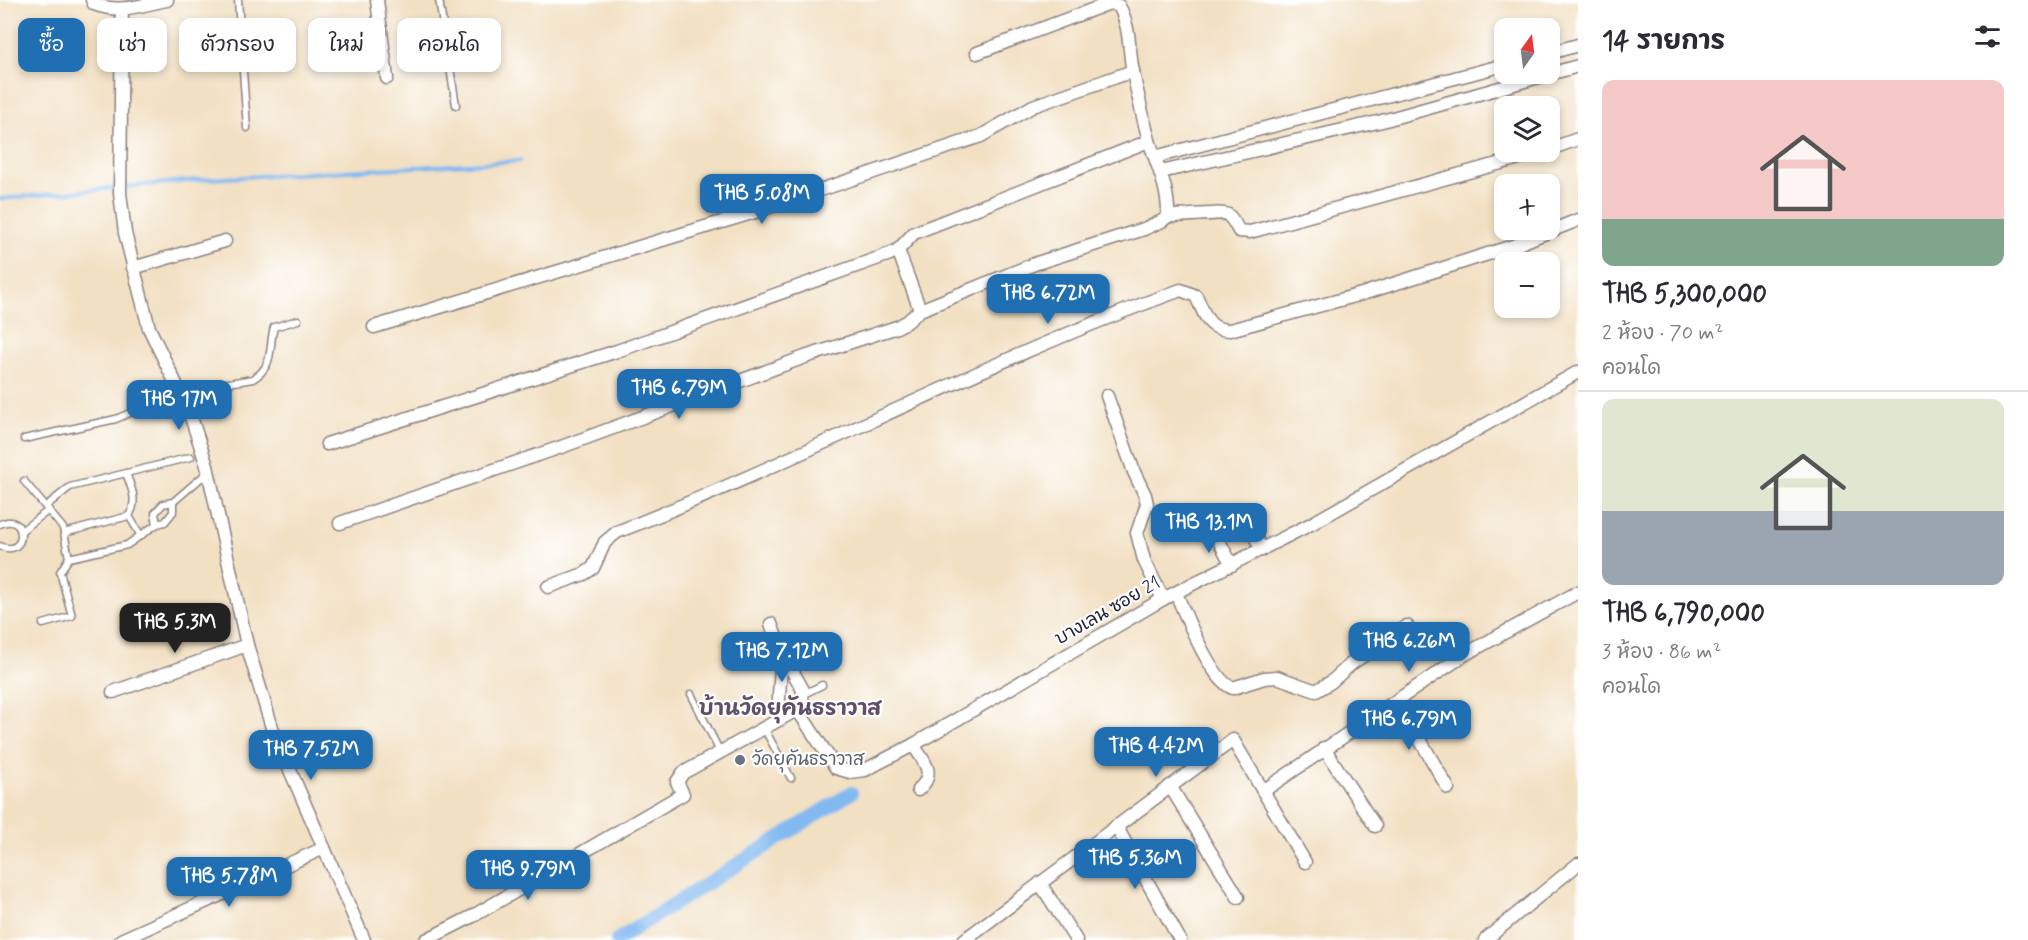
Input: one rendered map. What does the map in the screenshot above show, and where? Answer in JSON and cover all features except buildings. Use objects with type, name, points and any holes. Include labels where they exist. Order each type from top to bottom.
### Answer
[{"type":"street","points":[[92,0],[94,4],[107,9],[122,10],[167,0]]},
{"type":"street","points":[[377,0],[387,78]]},
{"type":"street","points":[[977,53],[1110,3],[1119,6],[1124,15],[1133,71],[1149,141],[1161,172],[1168,216]]},
{"type":"street","points":[[122,10],[120,193],[133,267],[149,328],[189,411],[208,472],[247,645],[273,731],[364,940]]},
{"type":"street","points":[[1161,172],[1382,121],[1578,64],[1575,45],[1560,49]]},
{"type":"street","points":[[1155,157],[1494,68]]},
{"type":"street","points":[[374,327],[755,212],[981,136],[1033,106],[1133,71]]},
{"type":"street","points":[[1473,74],[1479,94]]},
{"type":"street","points":[[1377,100],[1382,121]]},
{"type":"street","points":[[1280,125],[1284,145]]},
{"type":"street","points":[[1560,145],[1578,139]]},
{"type":"street","points":[[327,444],[617,351],[898,250],[914,232],[1149,141]]},
{"type":"street","points":[[340,523],[564,446],[805,357],[897,327],[920,310],[1037,263],[1144,229],[1168,216],[1199,216],[1222,212],[1227,214],[1239,231],[1250,232],[1505,162]]},
{"type":"street","points":[[548,587],[584,574],[593,568],[605,542],[617,532],[850,432],[1059,337],[1181,290],[1196,296],[1211,325],[1217,329],[1230,330],[1362,294],[1513,246],[1578,220]]},
{"type":"street","points":[[133,267],[225,241]]},
{"type":"street","points":[[898,250],[920,310]]},
{"type":"street","name":"บางเลน ซอย 21","points":[[799,713],[836,768],[850,772],[865,770],[913,745],[1163,599],[1262,550],[1367,493],[1578,372]]},
{"type":"street","points":[[1107,396],[1134,472],[1145,495],[1147,504],[1137,533],[1144,560],[1163,599]]},
{"type":"street","points":[[1241,510],[1262,550]]},
{"type":"street","points":[[1213,530],[1232,565]]},
{"type":"street","points":[[1263,791],[1464,655],[1578,592]]},
{"type":"street","points":[[1176,593],[1202,651],[1216,675],[1228,687],[1233,688],[1264,678],[1277,677],[1316,691],[1407,626]]},
{"type":"street","points":[[426,940],[473,916],[683,794],[677,782],[683,773],[779,720],[799,713],[803,694],[782,653],[771,624]]},
{"type":"street","points":[[113,692],[247,645]]},
{"type":"street","points":[[779,720],[782,653]]},
{"type":"street","points":[[1397,700],[1448,788]]},
{"type":"street","points":[[964,940],[1233,740],[1305,862]]},
{"type":"street","points":[[913,745],[923,759],[928,773],[926,783],[918,789]]},
{"type":"street","points":[[1324,748],[1375,826]]},
{"type":"street","points":[[1170,786],[1238,897]]},
{"type":"street","points":[[1116,826],[1180,940]]},
{"type":"street","points":[[121,940],[324,848]]},
{"type":"street","points":[[1485,940],[1578,864]]},
{"type":"street","points":[[1040,883],[1076,940]]},
{"type":"lane","points":[[238,0],[247,128]]},
{"type":"lane","points":[[438,0],[456,105]]},
{"type":"lane","points":[[24,439],[116,419],[180,391],[253,379],[263,372],[269,361],[274,327],[298,320]]},
{"type":"lane","points":[[21,531],[70,487],[191,457]]},
{"type":"lane","points":[[156,524],[156,513],[163,504],[173,502],[208,472]]},
{"type":"lane","points":[[64,533],[129,516],[134,508],[134,494],[126,473]]},
{"type":"lane","points":[[24,481],[48,508],[64,533],[69,558],[60,572],[72,616],[43,624]]},
{"type":"lane","points":[[69,558],[127,545],[156,524],[165,522],[173,512],[173,502]]},
{"type":"lane","points":[[129,516],[141,536]]},
{"type":"lane","points":[[0,524],[11,522],[19,526],[21,531],[21,540],[15,546],[6,549],[0,546]]},
{"type":"lane","points":[[803,694],[822,685]]},
{"type":"lane","points":[[691,694],[720,753]]},
{"type":"lane","points":[[764,728],[791,778]]},
{"type":"waterway","points":[[0,199],[207,179],[520,161]]},
{"type":"waterway","points":[[617,940],[851,793]]},
{"type":"place","name":"วัดยุคันธราวาส","points":[[740,760]]},
{"type":"district","name":"บ้านวัดยุคันธราวาส","points":[[790,709]]}]
